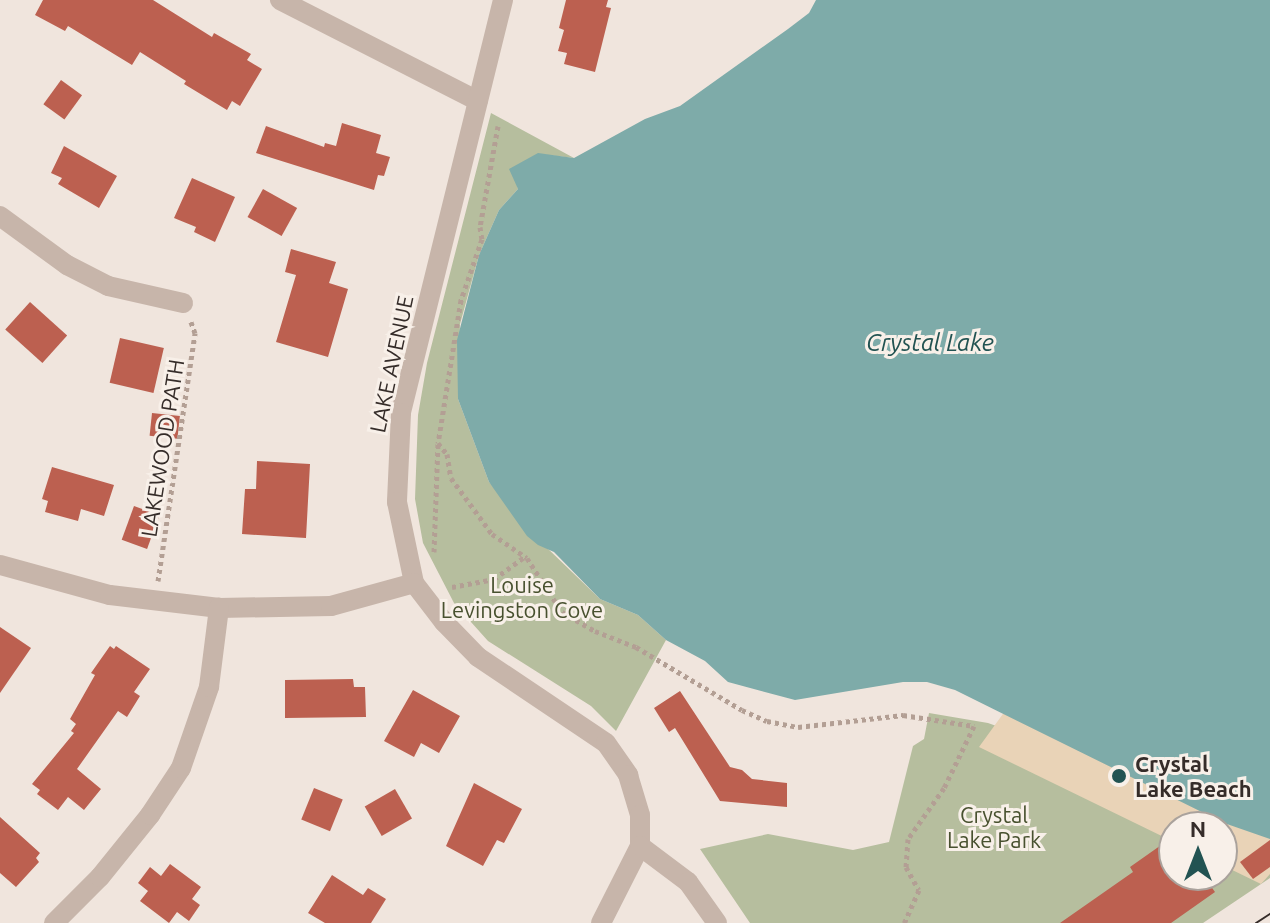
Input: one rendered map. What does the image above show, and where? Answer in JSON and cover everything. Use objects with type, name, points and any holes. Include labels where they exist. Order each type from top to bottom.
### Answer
[{"type":"street","points":[[280,0],[478,101]]},
{"type":"street","name":"LAKE AVENUE","points":[[503,0],[401,413],[397,502],[414,583],[478,657],[580,723],[610,747],[637,798],[640,846]]},
{"type":"street","points":[[0,216],[67,265],[108,286],[183,303]]},
{"type":"street","points":[[0,565],[98,592],[219,608],[331,606],[414,583]]},
{"type":"street","points":[[54,923],[100,877],[150,815],[181,768],[209,687],[219,608]]},
{"type":"street","points":[[601,923],[640,846],[688,882],[717,923]]},
{"type":"path","points":[[434,552],[438,443],[461,300],[482,239],[480,227],[498,123],[491,120]]},
{"type":"path","name":"LAKEWOOD PATH","points":[[155,601],[195,333],[183,303]]},
{"type":"path","points":[[438,443],[447,454],[451,478],[470,508],[503,544],[524,557],[562,612],[595,631],[636,647],[730,704],[767,721],[798,727],[903,715],[974,726],[944,788],[908,839],[906,867],[919,890],[904,923]]},
{"type":"path","points":[[452,587],[494,579],[524,557]]},
{"type":"green space","name":"Louise Levingston Cove","points":[[491,113],[574,158],[538,154],[514,167],[518,189],[499,210],[479,255],[460,324],[458,399],[489,482],[544,545],[600,599],[638,615],[666,640],[616,731],[591,706],[488,641],[454,603],[423,543],[415,499],[418,415],[427,363]]},
{"type":"green space","name":"Crystal Lake Park","points":[[929,713],[988,723],[1055,747],[1205,811],[1158,811],[1158,891],[1238,891],[1238,825],[1270,839],[1270,878],[1203,923],[750,923],[700,849],[768,834],[853,850],[889,842],[913,746],[924,739]]},
{"type":"sand","name":"Crystal Lake Beach","points":[[1013,700],[1270,805],[1270,874],[1261,884],[1238,873],[1238,811],[1158,811],[1158,834],[979,747]]},
{"type":"water","name":"Crystal Lake","points":[[816,0],[1270,0],[1270,839],[1238,828],[1238,811],[1200,811],[955,690],[927,682],[903,682],[795,700],[728,682],[705,661],[666,640],[638,615],[600,599],[554,552],[527,536],[489,482],[458,399],[457,340],[479,255],[499,210],[518,189],[509,169],[538,153],[574,158],[645,119],[680,106],[809,13]]},
{"type":"building","points":[[43,0],[153,0],[212,37],[214,33],[251,54],[247,60],[262,69],[240,106],[232,101],[227,110],[140,52],[132,65],[68,26],[65,31],[35,15]]},
{"type":"building","points":[[566,0],[608,0],[606,7],[611,8],[595,72],[564,64],[567,53],[558,51],[564,30],[559,28]]},
{"type":"building","points":[[61,80],[82,95],[64,120],[43,104]]},
{"type":"building","points":[[342,123],[381,135],[376,153],[390,157],[384,176],[378,175],[374,190],[256,153],[266,126],[324,147],[325,143],[336,146]]},
{"type":"building","points":[[64,146],[117,176],[99,208],[58,184],[62,178],[51,173]]},
{"type":"building","points":[[192,178],[235,197],[215,242],[194,232],[196,227],[174,218]]},
{"type":"building","points":[[263,189],[297,208],[282,236],[247,217]]},
{"type":"building","points":[[291,249],[336,262],[329,283],[348,289],[328,357],[276,342],[296,275],[285,272]]},
{"type":"building","points":[[30,302],[67,335],[42,363],[5,329]]},
{"type":"building","points":[[120,338],[164,348],[153,393],[110,383]]},
{"type":"building","points":[[152,413],[180,416],[177,439],[150,436]]},
{"type":"building","points":[[257,461],[310,464],[306,538],[242,534],[245,489],[256,489]]},
{"type":"building","points":[[52,467],[114,485],[104,516],[81,509],[78,521],[45,512],[48,501],[42,499]]},
{"type":"building","points":[[134,506],[159,515],[147,549],[122,540]]},
{"type":"building","points":[[0,627],[31,648],[0,693]]},
{"type":"building","points":[[110,646],[114,649],[116,646],[150,669],[134,692],[140,696],[127,717],[118,711],[77,769],[101,789],[84,810],[68,797],[58,810],[37,794],[40,790],[32,784],[74,733],[71,731],[76,724],[70,719],[95,675],[91,673]]},
{"type":"building","points":[[353,679],[354,687],[365,687],[366,717],[285,718],[285,680]]},
{"type":"building","points":[[413,690],[460,716],[439,753],[421,743],[414,757],[384,741]]},
{"type":"building","points":[[680,691],[730,767],[742,770],[752,779],[787,783],[787,807],[720,801],[675,728],[669,732],[654,708]]},
{"type":"building","points":[[474,783],[522,809],[504,843],[497,840],[483,866],[446,846]]},
{"type":"building","points":[[314,788],[343,800],[330,831],[301,820]]},
{"type":"building","points":[[395,789],[412,818],[382,836],[365,806]]},
{"type":"building","points":[[0,817],[40,853],[36,858],[39,862],[16,887],[0,873]]},
{"type":"building","points":[[1270,840],[1270,867],[1253,879],[1240,862]]},
{"type":"building","points":[[1158,847],[1158,891],[1215,892],[1171,923],[1060,923],[1133,872],[1130,867]]},
{"type":"building","points":[[170,864],[201,887],[192,899],[200,905],[189,921],[177,912],[169,923],[140,901],[148,891],[138,883],[150,867],[161,876]]},
{"type":"building","points":[[332,875],[363,895],[368,888],[386,899],[371,923],[325,923],[308,913]]},
{"type":"tram line","points":[[1256,923],[1270,914]]},
{"type":"place","name":"Crystal Lake Beach","points":[[1119,776]]}]
